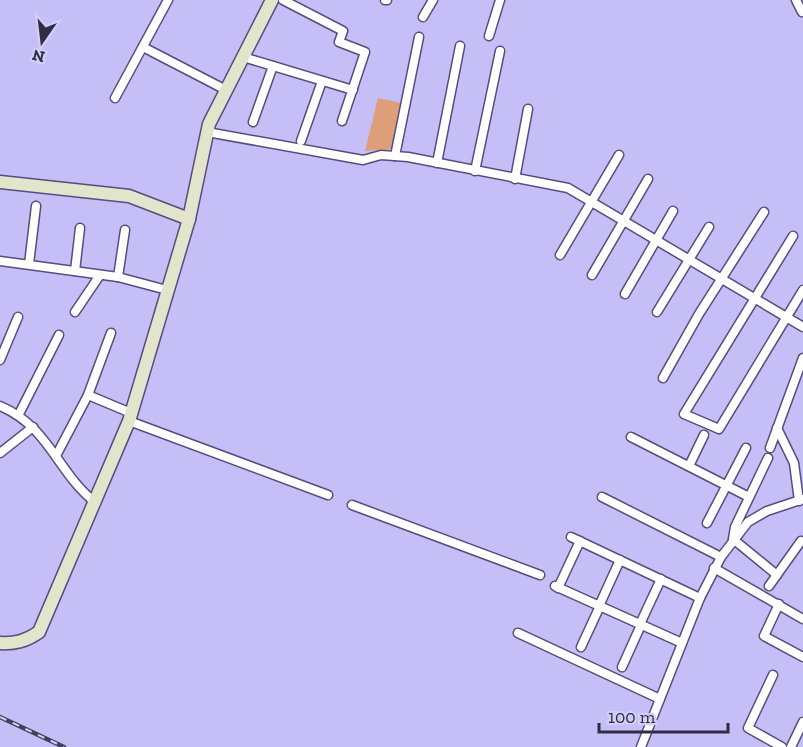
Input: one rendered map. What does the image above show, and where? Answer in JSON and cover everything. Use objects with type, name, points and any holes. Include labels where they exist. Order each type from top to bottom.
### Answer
[{"type":"street","points":[[115,98],[168,0]]},
{"type":"street","points":[[0,643],[12,644],[29,639],[39,632],[96,503],[130,417],[189,219],[207,132],[272,0]]},
{"type":"street","points":[[284,0],[343,31],[339,42],[365,52],[342,121]]},
{"type":"street","points":[[423,17],[433,0]]},
{"type":"street","points":[[489,36],[500,0]]},
{"type":"street","points":[[796,0],[802,12]]},
{"type":"street","points":[[395,156],[419,37]]},
{"type":"street","points":[[437,163],[460,46]]},
{"type":"street","points":[[143,47],[226,90]]},
{"type":"street","points":[[475,171],[500,51]]},
{"type":"street","points":[[243,57],[352,90]]},
{"type":"street","points":[[253,122],[273,66]]},
{"type":"street","points":[[301,141],[322,81]]},
{"type":"street","points":[[515,179],[528,109]]},
{"type":"street","points":[[207,132],[363,160],[381,155],[395,156],[568,188],[803,327]]},
{"type":"street","points":[[561,255],[619,155]]},
{"type":"street","points":[[592,275],[648,179]]},
{"type":"street","points":[[0,182],[129,196],[189,219]]},
{"type":"street","points":[[29,264],[36,206]]},
{"type":"street","points":[[625,294],[673,211]]},
{"type":"street","points":[[663,378],[764,212]]},
{"type":"street","points":[[657,312],[709,227]]},
{"type":"street","points":[[75,271],[80,228]]},
{"type":"street","points":[[118,277],[124,230]]},
{"type":"street","points":[[793,236],[684,414],[719,429],[803,290]]},
{"type":"street","points":[[0,261],[118,277],[167,290]]},
{"type":"street","points":[[75,312],[100,275]]},
{"type":"street","points":[[0,360],[18,317]]},
{"type":"street","points":[[57,454],[88,395],[111,333]]},
{"type":"street","points":[[19,414],[59,335]]},
{"type":"street","points":[[770,448],[803,358]]},
{"type":"street","points":[[88,395],[130,417],[328,495]]},
{"type":"street","points":[[0,406],[19,414],[33,427],[57,454],[82,492],[96,503]]},
{"type":"street","points":[[0,453],[33,427]]},
{"type":"street","points":[[641,747],[700,598],[721,557],[748,522],[767,510],[800,500],[794,463],[777,428]]},
{"type":"street","points":[[689,466],[704,435]]},
{"type":"street","points":[[631,437],[749,496]]},
{"type":"street","points":[[707,523],[746,448]]},
{"type":"street","points":[[733,540],[735,527],[768,458]]},
{"type":"street","points":[[602,497],[721,557]]},
{"type":"street","points":[[352,505],[540,575]]},
{"type":"street","points":[[682,643],[556,587],[576,539],[700,598]]},
{"type":"street","points":[[733,540],[777,574]]},
{"type":"street","points":[[769,586],[801,541]]},
{"type":"street","points":[[581,647],[620,560]]},
{"type":"street","points":[[714,568],[803,619]]},
{"type":"street","points":[[622,667],[661,579]]},
{"type":"street","points":[[779,604],[764,636],[803,657]]},
{"type":"street","points":[[518,633],[660,699]]},
{"type":"street","points":[[773,675],[748,728],[782,747]]},
{"type":"street","points":[[791,747],[803,722]]},
{"type":"shaded area","points":[[378,98],[401,103],[392,149],[365,151]]},
{"type":"railway","points":[[0,717],[64,747]]}]
